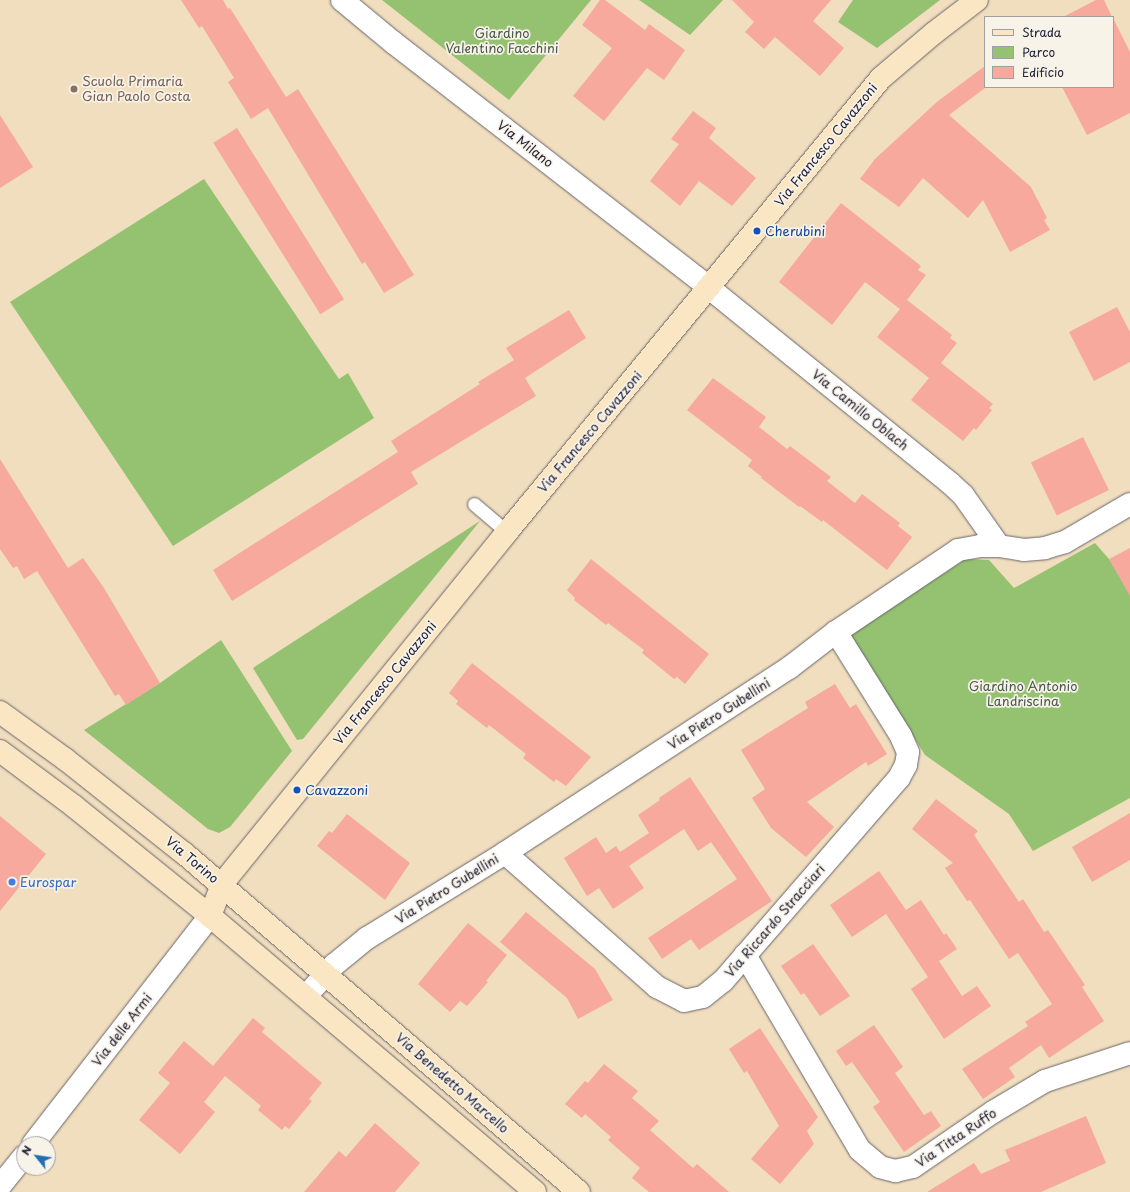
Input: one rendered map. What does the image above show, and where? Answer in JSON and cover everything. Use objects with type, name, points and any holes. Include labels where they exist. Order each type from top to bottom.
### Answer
[{"type":"main road","name":"Via Francesco Cavazzoni","points":[[222,884],[507,532],[881,78],[934,33],[977,0]]},
{"type":"main road","name":"Via Torino","points":[[0,712],[65,759],[222,884],[210,916]]},
{"type":"main road","points":[[0,751],[74,807],[210,916],[535,1192]]},
{"type":"main road","name":"Via Benedetto Marcello","points":[[222,884],[324,974],[579,1192]]},
{"type":"street","name":"Via Milano","points":[[342,0],[394,43],[708,288]]},
{"type":"street","name":"Via Camillo Oblach","points":[[708,288],[950,483],[963,495],[998,546]]},
{"type":"street","name":"Via Pietro Gubellini","points":[[324,974],[366,938],[506,853],[789,668],[836,632],[958,550],[980,546],[998,546],[1024,550],[1045,548],[1065,542],[1130,504]]},
{"type":"street","name":"Via Riccardo Stracciari","points":[[506,853],[657,987],[684,1001],[703,997],[723,981],[899,778],[906,765],[908,752],[901,736],[836,632]]},
{"type":"street","name":"Via delle Armi","points":[[39,1136],[210,916]]},
{"type":"street","name":"Via Titta Ruffo","points":[[745,955],[860,1150],[880,1167],[887,1169],[895,1171],[913,1168],[993,1112],[1045,1081],[1130,1053]]},
{"type":"street","points":[[306,996],[324,974]]},
{"type":"street","points":[[0,1186],[16,1166]]},
{"type":"lane","points":[[474,504],[507,532]]},
{"type":"green space","name":"Giardino Valentino Facchini","points":[[382,0],[591,0],[509,100]]},
{"type":"green space","points":[[639,0],[723,0],[690,35]]},
{"type":"green space","points":[[853,0],[940,0],[877,48],[838,22]]},
{"type":"green space","points":[[204,179],[339,379],[348,373],[374,418],[173,546],[10,302]]},
{"type":"green space","points":[[480,521],[303,739],[297,740],[253,668]]},
{"type":"green space","name":"Giardino Antonio Landriscina","points":[[1095,543],[1109,559],[1130,593],[1130,798],[1033,851],[1009,814],[925,755],[850,635],[966,559],[989,560],[1014,588]]},
{"type":"green space","points":[[221,640],[292,751],[230,827],[219,833],[208,829],[84,730],[160,683]]},
{"type":"building","points":[[181,0],[223,0],[228,9],[230,8],[286,97],[298,89],[414,275],[384,293],[365,262],[362,264],[268,108],[251,119],[228,82],[234,78],[202,26],[199,28]]},
{"type":"building","points":[[600,0],[605,0],[645,30],[649,24],[685,50],[664,80],[647,68],[604,121],[573,96],[612,48],[582,25]]},
{"type":"building","points":[[732,0],[831,0],[813,21],[844,48],[820,76],[775,37],[764,49],[745,32],[754,22]]},
{"type":"building","points":[[1096,0],[1104,0],[1112,16],[1065,16]]},
{"type":"building","points":[[1114,20],[1130,52],[1130,113],[1087,135],[1063,88],[1114,88]]},
{"type":"building","points":[[984,67],[985,88],[949,115],[1031,187],[1047,218],[1044,220],[1050,230],[1010,252],[983,200],[968,218],[923,178],[899,207],[860,179],[875,159],[938,101]]},
{"type":"building","points":[[693,111],[716,128],[709,138],[756,178],[732,206],[699,181],[680,206],[650,181],[679,144],[671,139]]},
{"type":"building","points":[[0,115],[33,167],[0,188]]},
{"type":"building","points":[[237,128],[344,299],[320,314],[213,143]]},
{"type":"building","points":[[841,203],[921,266],[918,270],[926,275],[907,300],[952,335],[950,338],[957,343],[941,363],[993,404],[989,408],[992,410],[976,430],[974,428],[963,441],[911,400],[929,378],[877,337],[900,309],[865,282],[832,325],[779,282]]},
{"type":"building","points":[[1117,307],[1130,332],[1130,362],[1094,381],[1069,332]]},
{"type":"building","points":[[569,310],[586,338],[525,378],[536,396],[411,472],[418,484],[232,601],[213,570],[398,452],[391,441],[480,384],[478,382],[514,360],[506,348]]},
{"type":"building","points":[[713,378],[766,417],[759,427],[787,449],[790,446],[831,477],[827,481],[855,503],[862,494],[900,523],[898,526],[912,537],[887,570],[823,520],[822,522],[800,506],[799,507],[761,478],[762,477],[748,466],[752,460],[687,410]]},
{"type":"building","points":[[1083,437],[1109,490],[1057,515],[1031,462]]},
{"type":"building","points":[[0,459],[68,568],[83,558],[104,588],[160,683],[126,705],[119,694],[115,696],[37,571],[24,579],[17,566],[13,568],[0,549]]},
{"type":"building","points":[[1130,548],[1130,596],[1109,559]]},
{"type":"building","points":[[591,559],[709,654],[685,684],[677,677],[674,679],[642,653],[644,650],[608,623],[606,625],[574,600],[575,598],[567,590]]},
{"type":"building","points":[[472,663],[591,757],[566,786],[556,779],[554,782],[523,758],[526,754],[489,725],[487,728],[456,704],[458,701],[449,693]]},
{"type":"building","points":[[835,684],[850,708],[856,704],[887,754],[868,766],[866,762],[807,802],[834,827],[806,857],[771,828],[752,798],[765,789],[741,750],[808,708],[805,702]]},
{"type":"building","points":[[690,777],[772,901],[699,950],[691,939],[662,959],[648,938],[737,879],[711,842],[698,851],[684,829],[629,866],[644,888],[613,909],[599,888],[587,896],[564,858],[596,837],[606,853],[616,846],[620,852],[649,833],[638,815],[660,800],[659,798]]},
{"type":"building","points":[[936,799],[978,831],[974,835],[1019,902],[1023,899],[1044,932],[1048,930],[1085,985],[1082,987],[1104,1021],[1049,1058],[1041,1045],[1009,1068],[1015,1077],[983,1099],[962,1069],[1028,1026],[1025,1022],[1052,1004],[1018,953],[1009,959],[970,900],[967,901],[945,868],[953,863],[912,829]]},
{"type":"building","points":[[1130,813],[1130,860],[1092,882],[1072,847]]},
{"type":"building","points":[[347,814],[410,863],[385,900],[317,846],[329,831],[332,833]]},
{"type":"building","name":"Eurospar","points":[[0,816],[46,854],[0,911]]},
{"type":"building","points":[[879,871],[906,910],[921,900],[944,935],[946,933],[957,949],[939,961],[962,996],[977,986],[991,1006],[944,1039],[911,989],[928,977],[886,914],[852,937],[830,905]]},
{"type":"building","points":[[526,912],[595,969],[613,1000],[578,1019],[567,998],[500,942]]},
{"type":"building","points":[[468,923],[507,955],[486,981],[488,982],[467,1006],[460,1001],[450,1012],[418,984]]},
{"type":"building","points":[[813,944],[850,996],[820,1016],[804,993],[801,995],[781,966]]},
{"type":"building","points":[[253,1018],[265,1028],[262,1032],[322,1083],[309,1099],[312,1101],[289,1129],[285,1126],[282,1130],[258,1110],[261,1106],[225,1076],[204,1102],[215,1112],[180,1154],[139,1120],[170,1083],[158,1073],[184,1041],[213,1066]]},
{"type":"building","points":[[874,1025],[903,1067],[895,1073],[924,1115],[931,1111],[941,1126],[904,1152],[873,1107],[880,1102],[852,1062],[846,1066],[836,1051]]},
{"type":"building","points":[[760,1028],[818,1117],[807,1131],[814,1144],[780,1184],[751,1159],[779,1126],[747,1071],[744,1073],[729,1049]]},
{"type":"building","points":[[604,1064],[638,1091],[632,1098],[659,1121],[650,1130],[693,1168],[697,1164],[729,1192],[649,1192],[632,1178],[640,1168],[608,1140],[611,1137],[585,1114],[582,1118],[565,1104],[585,1081],[588,1083]]},
{"type":"building","points":[[1086,1116],[1106,1163],[1041,1192],[927,1192],[974,1163],[981,1174],[1010,1161],[1005,1150]]},
{"type":"building","points":[[375,1123],[420,1163],[395,1192],[304,1192],[339,1151],[346,1157]]},
{"type":"place","name":"Scuola Primaria Gian Paolo Costa","points":[[74,89]]},
{"type":"place","name":"Cherubini","points":[[757,231]]},
{"type":"place","name":"Cavazzoni","points":[[297,790]]},
{"type":"place","name":"Eurospar","points":[[12,882]]}]
